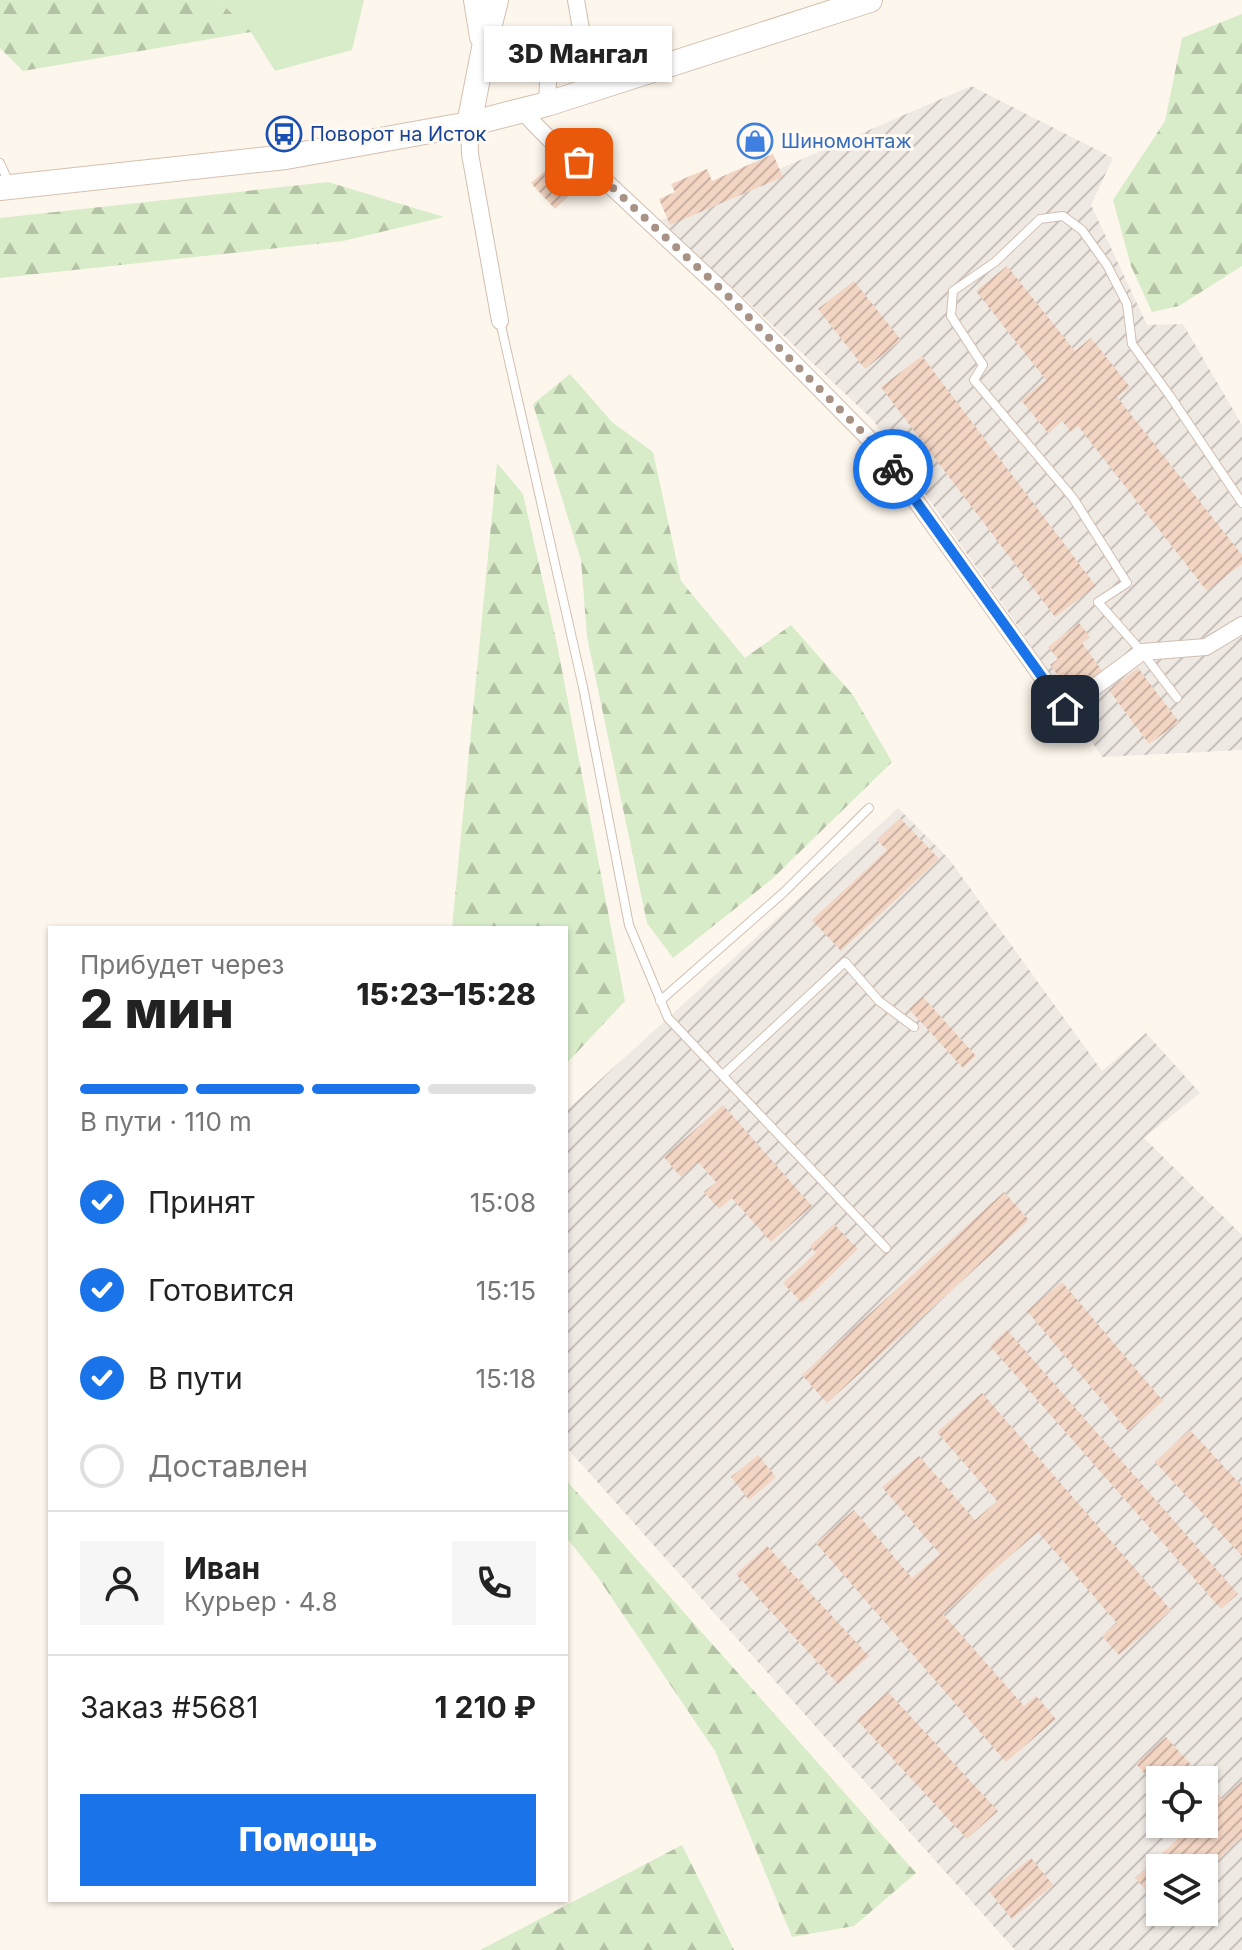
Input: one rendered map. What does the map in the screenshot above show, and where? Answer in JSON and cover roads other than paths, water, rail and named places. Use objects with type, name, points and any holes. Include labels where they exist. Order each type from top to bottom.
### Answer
[{"type":"main road","points":[[476,0],[484,48]]},
{"type":"main road","points":[[469,124],[496,0]]},
{"type":"main road","points":[[6,188],[286,157],[469,124],[547,104],[830,6],[870,0]]},
{"type":"street","points":[[547,104],[549,62],[581,29],[576,0]]},
{"type":"street","points":[[522,111],[558,148],[600,176],[725,293],[878,448],[1065,709],[1142,652],[1206,647],[1242,625]]},
{"type":"street","points":[[469,124],[470,154],[500,321]]},
{"type":"lane","points":[[0,163],[6,188]]},
{"type":"lane","points":[[1177,698],[1098,602],[1127,583],[1073,498],[974,380],[983,365],[951,316],[953,291],[995,262],[1040,219],[1063,216],[1082,230],[1107,265],[1127,304],[1132,344],[1242,503]]},
{"type":"lane","points":[[500,321],[583,687],[629,925],[660,1001],[668,1018],[886,1248]]},
{"type":"lane","points":[[660,1001],[783,893],[869,808]]},
{"type":"lane","points":[[723,1075],[845,962],[879,1001],[914,1027]]},
{"type":"place","name":"Поворот на Исток","points":[[284,134]]},
{"type":"place","name":"Шиномонтаж","points":[[755,141]]},
{"type":"place","name":"3D Мангал","points":[[579,162]]}]
